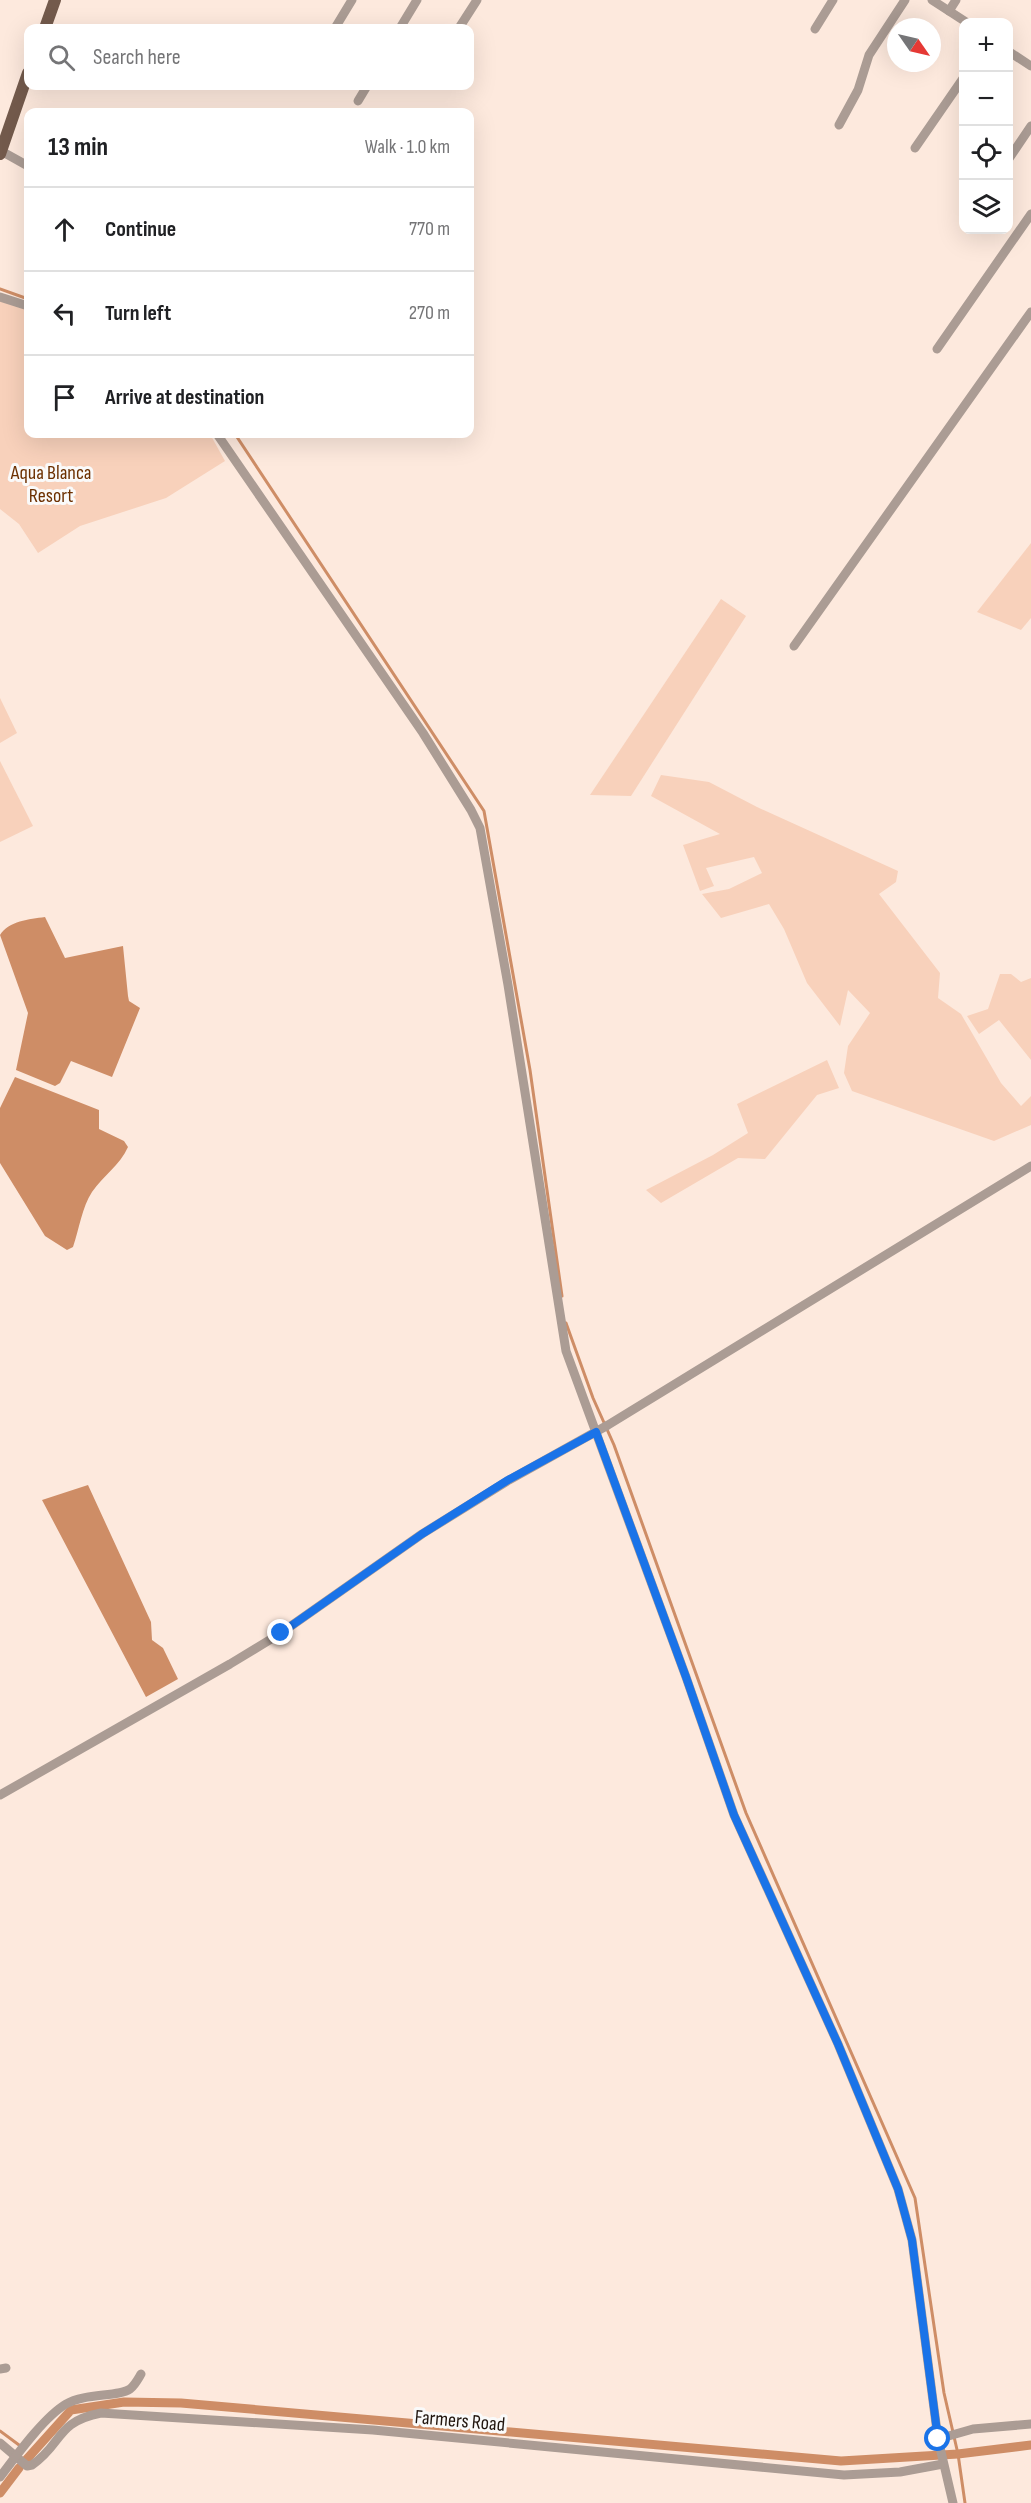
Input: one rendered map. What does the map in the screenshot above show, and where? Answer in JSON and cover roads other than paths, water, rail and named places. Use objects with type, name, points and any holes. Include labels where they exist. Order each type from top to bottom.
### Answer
[{"type":"main road","points":[[46,24],[55,0]]},
{"type":"main road","points":[[1,153],[24,85]]},
{"type":"street","points":[[341,24],[352,0]]},
{"type":"street","points":[[402,24],[417,0]]},
{"type":"street","points":[[462,24],[477,0]]},
{"type":"street","points":[[815,29],[833,0]]},
{"type":"street","points":[[839,124],[858,90],[869,55],[905,0]]},
{"type":"street","points":[[932,0],[960,18]]},
{"type":"street","points":[[949,11],[956,0]]},
{"type":"street","points":[[1013,54],[1031,66]]},
{"type":"street","points":[[915,148],[959,82]]},
{"type":"street","points":[[358,101],[365,90]]},
{"type":"street","points":[[1013,153],[1031,126]]},
{"type":"street","points":[[1,153],[24,164]]},
{"type":"street","points":[[937,349],[1031,214]]},
{"type":"street","points":[[0,297],[24,305]]},
{"type":"street","points":[[794,646],[1031,312]]},
{"type":"street","points":[[220,438],[423,733],[480,828],[508,985],[560,1327],[566,1351],[602,1428],[734,1815],[838,2044],[898,2189],[912,2240],[943,2463],[953,2503]]},
{"type":"street","points":[[0,1795],[241,1658],[281,1633],[422,1534],[508,1480],[602,1428],[1031,1166]]},
{"type":"street","points":[[0,2477],[50,2418],[66,2404],[96,2395],[125,2392],[132,2387],[141,2374]]},
{"type":"street","name":"Farmers Road","points":[[16,2457],[27,2466],[32,2465],[73,2422],[101,2413],[373,2430],[833,2474],[900,2472],[943,2463]]},
{"type":"street","points":[[941,2440],[954,2432],[1031,2424]]},
{"type":"street","points":[[0,2443],[16,2457]]},
{"type":"waterway","points":[[0,289],[24,298]]},
{"type":"waterway","points":[[238,438],[484,811],[530,1070],[562,1296]]},
{"type":"waterway","points":[[566,1323],[593,1398],[614,1445],[746,1813],[915,2198],[944,2393],[958,2454],[965,2503]]},
{"type":"waterway","points":[[26,2460],[71,2410],[124,2402],[181,2403],[841,2461],[958,2454],[1031,2445]]},
{"type":"waterway","points":[[0,2431],[19,2445]]},
{"type":"waterway","points":[[0,2493],[19,2468]]},
{"type":"park label","name":"Aqua Blanca Resort","points":[[51,484]]}]
